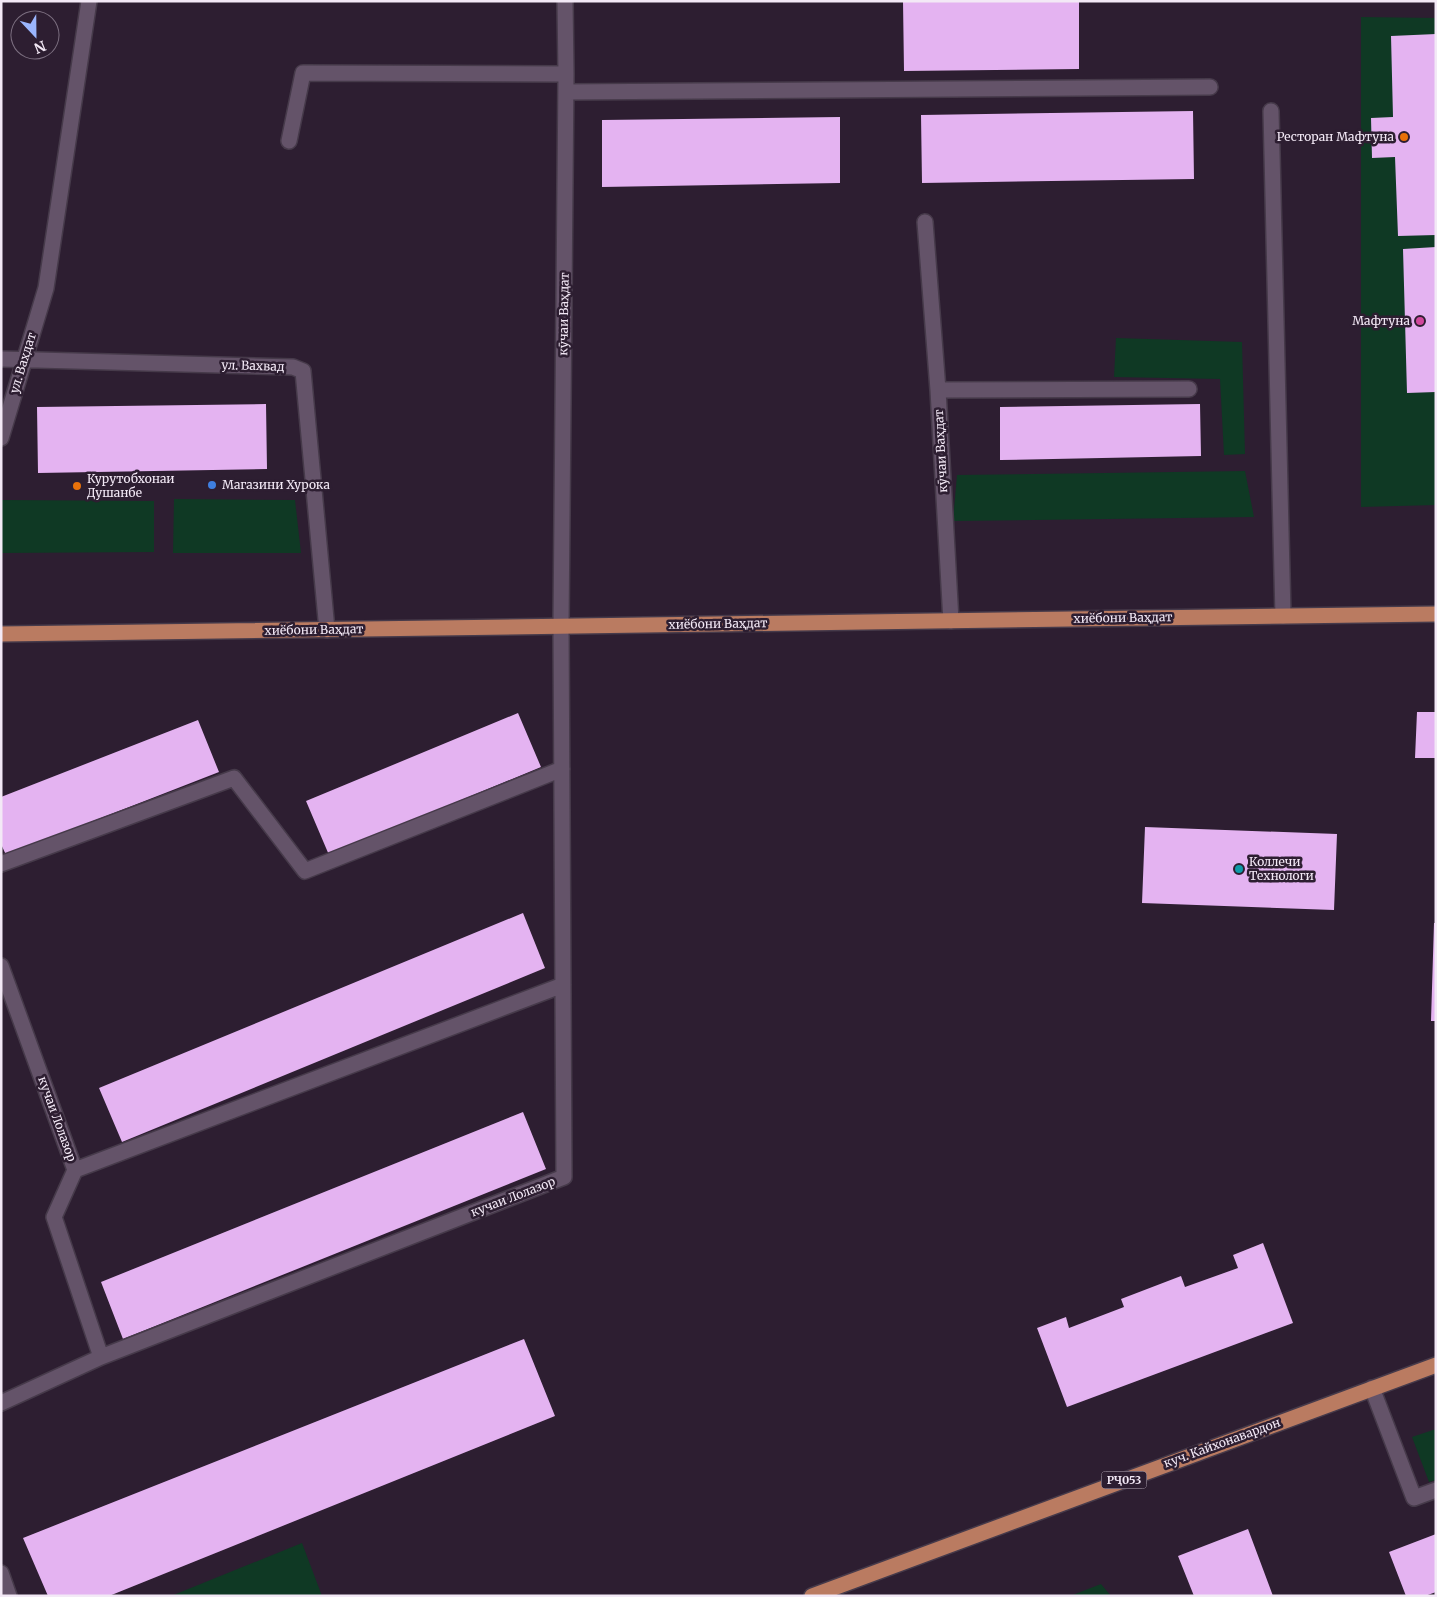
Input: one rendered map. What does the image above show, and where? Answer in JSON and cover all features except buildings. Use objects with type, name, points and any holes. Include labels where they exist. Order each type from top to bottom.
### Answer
[{"type":"main road","name":"хиёбони Ваҳдат","points":[[1,634],[1436,614]]},
{"type":"main road","name":"куч. Кайхонавардон","points":[[812,1596],[1436,1365]]},
{"type":"street","name":"ул. Вахдат","points":[[1,438],[46,288],[89,1]]},
{"type":"street","name":"кӯчаи Ваҳдат","points":[[562,769],[561,626],[566,92],[565,1]]},
{"type":"street","points":[[289,141],[303,74],[566,74]]},
{"type":"street","points":[[566,92],[1210,87]]},
{"type":"street","points":[[1271,111],[1283,616]]},
{"type":"street","name":"кӯчаи Ваҳдат","points":[[925,222],[938,390],[951,621]]},
{"type":"street","name":"ул. Вахвад","points":[[1,359],[25,358],[293,367],[303,371],[327,630]]},
{"type":"street","points":[[938,390],[1189,389]]},
{"type":"street","points":[[1,864],[234,778],[305,871],[562,769]]},
{"type":"street","name":"кучаи Лолазор","points":[[1,1403],[101,1356],[564,1176],[562,769]]},
{"type":"street","name":"кучаи Лолазор","points":[[1,966],[75,1170],[54,1217],[101,1356]]},
{"type":"street","points":[[75,1170],[563,985]]},
{"type":"street","points":[[1372,1388],[1414,1498],[1436,1490]]},
{"type":"street","points":[[1,1573],[10,1596]]},
{"type":"green space","points":[[1361,17],[1436,18],[1436,505],[1361,507]]},
{"type":"green space","points":[[1116,338],[1242,342],[1245,454],[1224,455],[1220,379],[1114,377]]},
{"type":"green space","points":[[1245,471],[1254,517],[953,521],[957,475]]},
{"type":"green space","points":[[174,499],[295,500],[301,553],[173,553]]},
{"type":"green space","points":[[1,500],[154,501],[154,552],[1,553]]},
{"type":"green space","points":[[1436,1429],[1436,1480],[1429,1482],[1412,1437]]},
{"type":"green space","points":[[302,1543],[322,1596],[171,1596]]},
{"type":"green space","points":[[1101,1584],[1111,1596],[1070,1596]]},
{"type":"place","name":"Ресторан Мафтуна","points":[[1404,137]]},
{"type":"place","name":"Мафтуна","points":[[1420,321]]},
{"type":"place","name":"Магазини Хурока","points":[[212,485]]},
{"type":"place","name":"Курутобхонаи Душанбе","points":[[77,486]]},
{"type":"place","name":"Коллечи Технологи","points":[[1239,869]]}]
